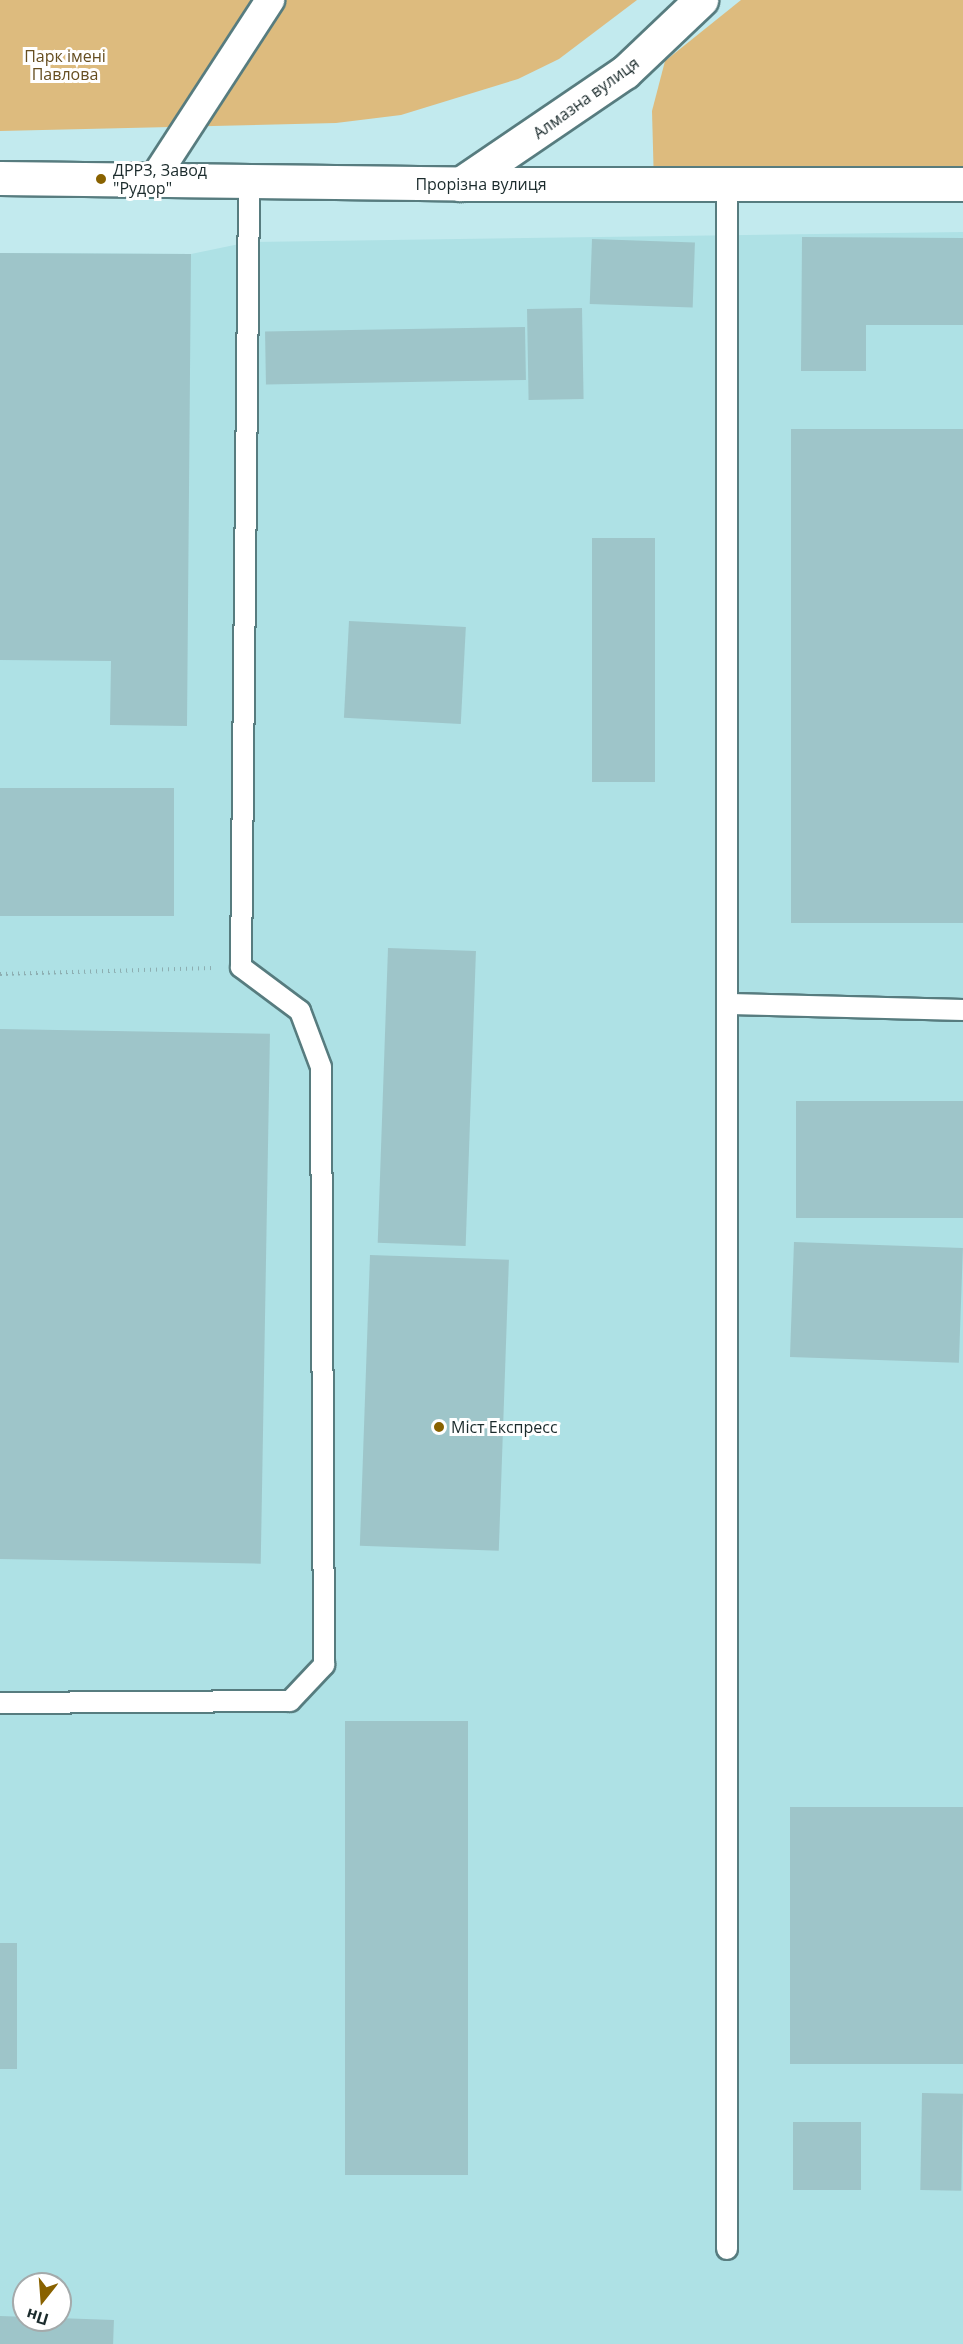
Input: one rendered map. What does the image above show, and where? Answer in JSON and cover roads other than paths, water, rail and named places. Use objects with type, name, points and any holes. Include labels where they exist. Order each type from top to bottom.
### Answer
[{"type":"street","points":[[152,182],[270,0]]},
{"type":"street","name":"Алмазна вулиця","points":[[460,184],[625,72],[701,0]]},
{"type":"street","name":"Прорізна вулиця","points":[[0,178],[249,184],[727,186],[963,184]]},
{"type":"lane","points":[[0,1703],[290,1701],[324,1665],[321,1067],[300,1011],[241,967],[249,184]]},
{"type":"lane","points":[[727,186],[731,1004],[727,2249]]},
{"type":"lane","points":[[731,1004],[963,1010]]},
{"type":"place","name":"ДРРЗ, Завод \"Рудор\"","points":[[101,179]]},
{"type":"place","name":"Міст Експресс","points":[[439,1427]]},
{"type":"park label","name":"Парк імені Павлова","points":[[65,65]]}]
